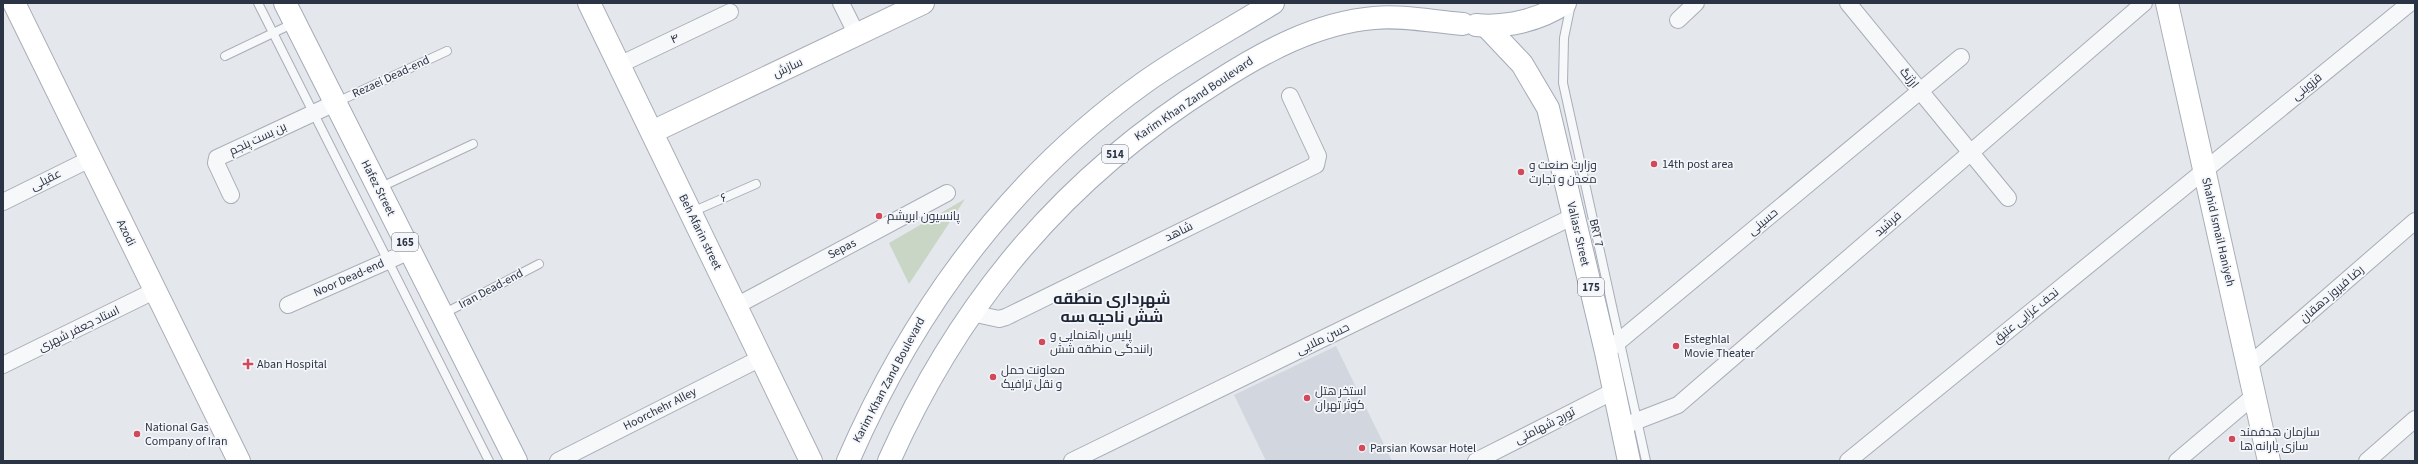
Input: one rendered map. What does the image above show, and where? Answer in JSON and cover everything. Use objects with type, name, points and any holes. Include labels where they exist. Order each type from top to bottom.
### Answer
[{"type":"main road","name":"Azodi","points":[[14,3],[154,291],[239,461]]},
{"type":"main road","name":"Hafez Street","points":[[285,3],[297,13],[335,103],[516,461]]},
{"type":"main road","name":"Beh Afarin street","points":[[589,3],[811,461]]},
{"type":"main road","name":"سازش","points":[[652,132],[923,3]]},
{"type":"main road","name":"Karim Khan Zand Boulevard","points":[[848,461],[884,386],[918,323],[978,239],[1011,199],[1048,162],[1144,83],[1274,3]]},
{"type":"main road","points":[[1412,3],[1427,12],[1463,24],[1486,26],[1511,24],[1535,18],[1565,3]]},
{"type":"main road","name":"Shahid Ismail Haniyeh","points":[[2168,3],[2270,461]]},
{"type":"main road","name":"Karim Khan Zand Boulevard","points":[[889,461],[926,384],[971,313],[1026,242],[1060,205],[1093,173],[1155,123],[1247,63],[1270,50],[1300,37],[1353,21],[1375,18],[1463,24]]},
{"type":"main road","name":"Valiasr Street","points":[[1486,26],[1522,64],[1548,108],[1574,216],[1614,346],[1614,391],[1629,424],[1629,461]]},
{"type":"street","points":[[841,3],[857,35]]},
{"type":"street","points":[[1678,20],[1696,3]]},
{"type":"street","name":"ارژنگ","points":[[1848,3],[2008,198]]},
{"type":"street","name":"فرشید","points":[[1629,424],[1678,405],[2144,3]]},
{"type":"street","name":"قزوینی","points":[[2205,170],[2410,3]]},
{"type":"street","name":"۴","points":[[620,65],[730,12]]},
{"type":"street","name":"حسینی","points":[[1614,346],[1961,56]]},
{"type":"street","name":"شاهد","points":[[971,313],[999,319],[1006,317],[1316,165],[1319,160],[1316,150],[1290,96]]},
{"type":"street","name":"بن بست پنجم","points":[[231,195],[216,163],[218,158],[335,103]]},
{"type":"street","name":"عقیلی","points":[[3,202],[90,159]]},
{"type":"street","name":"نجف غزایی عتیق","points":[[1848,461],[2205,170]]},
{"type":"street","name":"Sepas","points":[[736,306],[948,193]]},
{"type":"street","name":"حسن ملایی","points":[[1072,461],[1574,216]]},
{"type":"street","name":"رضا فیروز دهقان","points":[[2248,366],[2415,221]]},
{"type":"street","name":"Noor Dead-end","points":[[288,305],[410,251]]},
{"type":"street","name":"استاد جعفر شهری","points":[[3,365],[154,291]]},
{"type":"street","name":"Hoorchehr Alley","points":[[558,461],[761,358]]},
{"type":"street","name":"تورج شهامتی","points":[[1476,461],[1614,391]]},
{"type":"street","points":[[2177,461],[2255,395]]},
{"type":"street","points":[[2367,461],[2415,419]]},
{"type":"lane","points":[[258,3],[489,461]]},
{"type":"lane","name":"BRT 7","points":[[1571,3],[1564,38],[1563,84],[1629,424],[1646,461]]},
{"type":"lane","points":[[225,56],[273,33],[297,13]]},
{"type":"lane","name":"Rezaei Dead-end","points":[[335,103],[447,51]]},
{"type":"lane","points":[[378,188],[473,144]]},
{"type":"lane","name":"۶","points":[[691,213],[756,184]]},
{"type":"lane","name":"Iran Dead-end","points":[[442,314],[539,264]]},
{"type":"shaded area","points":[[1336,346],[1392,461],[1266,461],[1234,395]]},
{"type":"green space","points":[[965,199],[909,284],[889,243]]},
{"type":"place","name":"14th post area","points":[[1654,164]]},
{"type":"place","name":"وزارت صنعت و معدن و تجارت","points":[[1521,172]]},
{"type":"place","name":"پانسیون ابریشم","points":[[879,216]]},
{"type":"place","name":"پلیس راهنمایی و رانندگی منطقه شش","points":[[1042,342]]},
{"type":"place","name":"Esteghlal Movie Theater","points":[[1676,346]]},
{"type":"place","name":"Aban Hospital","points":[[248,364]]},
{"type":"place","name":"معاونت حمل و نقل ترافیک","points":[[993,377]]},
{"type":"place","name":"استخر هتل کوثر تهران","points":[[1307,398]]},
{"type":"place","name":"National Gas Company of Iran","points":[[137,434]]},
{"type":"place","name":"سازمان هدفمند سازی یارانه ها","points":[[2232,439]]},
{"type":"place","name":"Parsian Kowsar Hotel","points":[[1362,448]]},
{"type":"district","name":"شهرداری منطقه شش ناحیه سه","points":[[1112,308]]}]
